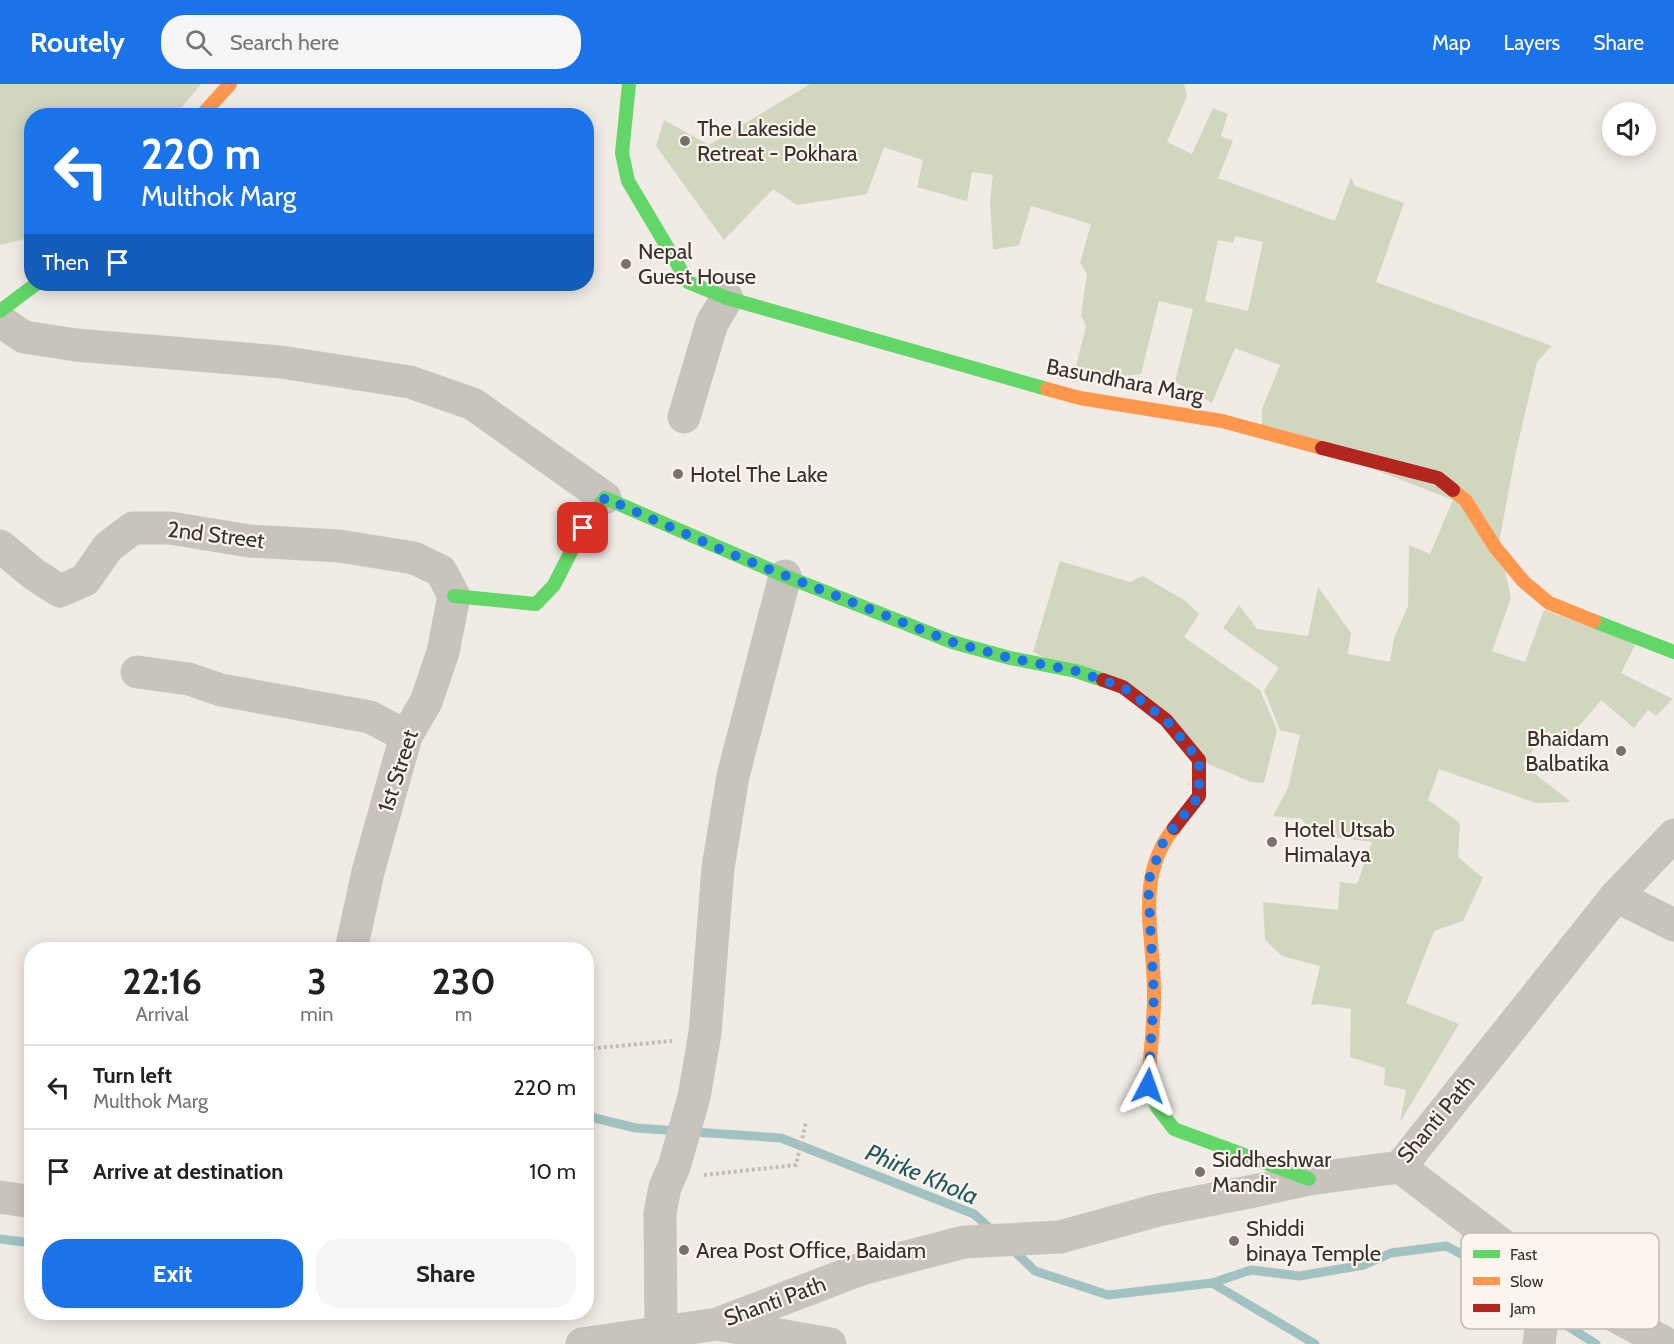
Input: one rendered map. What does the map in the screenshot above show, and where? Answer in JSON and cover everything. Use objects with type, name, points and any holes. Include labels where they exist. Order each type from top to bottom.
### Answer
[{"type":"street","points":[[208,108],[230,84]]},
{"type":"street","name":"Basundhara Marg","points":[[628,84],[622,153],[628,181],[688,282],[727,298],[1080,398],[1222,421],[1438,478],[1466,501],[1495,547],[1523,581],[1549,603],[1674,652]]},
{"type":"street","points":[[0,311],[27,291]]},
{"type":"street","points":[[684,417],[712,323],[727,298]]},
{"type":"street","points":[[0,321],[24,337],[65,343],[281,362],[410,382],[473,404],[605,498],[785,576],[952,642],[1010,658],[1076,671],[1123,687],[1166,720],[1199,760],[1199,796],[1164,840],[1148,882],[1154,996],[1148,1086],[1156,1107],[1174,1130],[1309,1179]]},
{"type":"street","points":[[454,596],[505,603],[536,604],[554,585],[583,528],[605,498]]},
{"type":"street","name":"2nd Street","points":[[0,546],[35,575],[60,591],[86,580],[108,547],[133,528],[170,528],[249,541],[339,546],[414,558],[441,571],[454,596]]},
{"type":"street","points":[[661,1331],[660,1213],[694,1096],[705,1033],[718,868],[733,776],[785,576]]},
{"type":"street","name":"1st Street","points":[[353,942],[368,872],[406,736],[426,702],[444,652],[454,596]]},
{"type":"street","points":[[137,672],[189,679],[222,690],[370,717],[406,736]]},
{"type":"street","name":"Shanti Path","points":[[582,1344],[717,1324],[861,1269],[964,1242],[1060,1237],[1158,1210],[1309,1179],[1400,1167],[1616,896],[1674,835]]},
{"type":"street","points":[[1616,896],[1674,925]]},
{"type":"street","points":[[1400,1167],[1478,1233]]},
{"type":"street","points":[[0,1197],[24,1201]]},
{"type":"street","points":[[717,1324],[830,1344]]},
{"type":"street","points":[[1633,1329],[1667,1344]]},
{"type":"path","points":[[594,1049],[675,1041],[705,1033]]},
{"type":"path","points":[[669,1177],[796,1165],[806,1122]]},
{"type":"green space","points":[[0,84],[201,84],[181,108],[24,108],[24,239],[0,245]]},
{"type":"green space","points":[[810,84],[1184,84],[1187,96],[1167,142],[1192,154],[1213,108],[1228,114],[1221,136],[1233,141],[1218,178],[1335,221],[1351,177],[1355,186],[1404,203],[1376,282],[1552,346],[1537,362],[1515,456],[1499,543],[1511,598],[1492,651],[1525,662],[1544,610],[1636,643],[1621,673],[1673,699],[1656,716],[1648,710],[1634,728],[1601,700],[1564,744],[1548,731],[1522,764],[1571,802],[1536,803],[1439,769],[1428,800],[1460,823],[1458,857],[1483,878],[1463,921],[1434,931],[1406,1003],[1459,1024],[1400,1122],[1406,1090],[1384,1085],[1385,1068],[1350,1057],[1351,1009],[1311,1005],[1320,966],[1282,956],[1265,940],[1263,902],[1338,910],[1340,882],[1357,884],[1372,842],[1310,834],[1302,819],[1273,816],[1288,788],[1300,735],[1280,730],[1264,690],[1279,668],[1223,628],[1239,605],[1257,629],[1308,636],[1318,587],[1351,633],[1348,654],[1390,662],[1394,638],[1408,606],[1409,545],[1430,554],[1453,500],[1262,426],[1262,409],[1280,365],[1235,348],[1212,403],[1175,382],[1193,309],[1159,301],[1141,374],[1072,382],[1086,326],[1081,315],[1087,274],[1080,263],[1091,224],[1031,206],[1019,245],[993,250],[990,201],[993,175],[972,172],[967,201],[917,187],[923,160],[884,147],[867,194],[797,205],[773,189],[724,240],[656,146],[664,120],[709,145]],"holes":[[[1235,236],[1263,242],[1248,311],[1205,301],[1218,240],[1233,243]]]},
{"type":"green space","points":[[1060,561],[1130,582],[1143,576],[1187,602],[1199,614],[1184,637],[1260,690],[1277,730],[1264,783],[1251,782],[1204,762],[1171,719],[1033,652]]},
{"type":"waterway","name":"Phirke Khola","points":[[594,1118],[636,1128],[781,1138],[974,1214],[993,1231]]},
{"type":"waterway","name":"Phirke Khola","points":[[0,1239],[24,1242]]},
{"type":"waterway","points":[[1212,1283],[1251,1270],[1299,1276],[1364,1265],[1391,1253],[1446,1246],[1461,1254]]},
{"type":"waterway","name":"Phirke Khola","points":[[1012,1249],[1035,1271],[1108,1295],[1212,1283],[1315,1344]]},
{"type":"waterway","points":[[1572,1329],[1596,1344]]},
{"type":"traffic: fast","points":[[629,84],[622,153],[628,181],[688,282],[727,298],[1047,389]]},
{"type":"traffic: fast","points":[[0,311],[27,291]]},
{"type":"traffic: fast","points":[[454,596],[536,604],[554,585],[583,528],[605,498],[785,576],[952,642],[1010,658],[1076,671],[1103,680]]},
{"type":"traffic: fast","points":[[1594,621],[1674,652]]},
{"type":"traffic: fast","points":[[1148,1084],[1157,1107],[1174,1129],[1309,1179]]},
{"type":"traffic: slow","points":[[208,108],[230,84]]},
{"type":"traffic: slow","points":[[1047,389],[1080,398],[1222,421],[1322,448]]},
{"type":"traffic: slow","points":[[1453,490],[1466,501],[1495,547],[1523,581],[1549,603],[1594,621]]},
{"type":"traffic: slow","points":[[1148,1084],[1154,996],[1150,888],[1161,847],[1174,828]]},
{"type":"traffic: jam","points":[[1322,448],[1438,478],[1453,490]]},
{"type":"traffic: jam","points":[[1103,680],[1123,687],[1166,720],[1199,760],[1199,796],[1174,828]]},
{"type":"place","name":"The Lakeside Retreat - Pokhara","points":[[685,141]]},
{"type":"place","name":"Nepal Guest House","points":[[626,264]]},
{"type":"place","name":"Hotel The Lake","points":[[678,474]]},
{"type":"place","name":"Bhaidam Balbatika","points":[[1621,751]]},
{"type":"place","name":"Hotel Utsab Himalaya","points":[[1272,842]]},
{"type":"place","name":"Siddheshwar Mandir","points":[[1200,1172]]},
{"type":"place","name":"Shiddi binaya Temple","points":[[1234,1241]]},
{"type":"place","name":"Area Post Office, Baidam","points":[[684,1250]]},
{"type":"route","points":[[583,528],[605,498],[731,554],[952,642],[1010,658],[1076,671],[1123,687],[1166,720],[1199,760],[1199,796],[1164,840],[1148,882],[1154,996],[1148,1086]]}]
